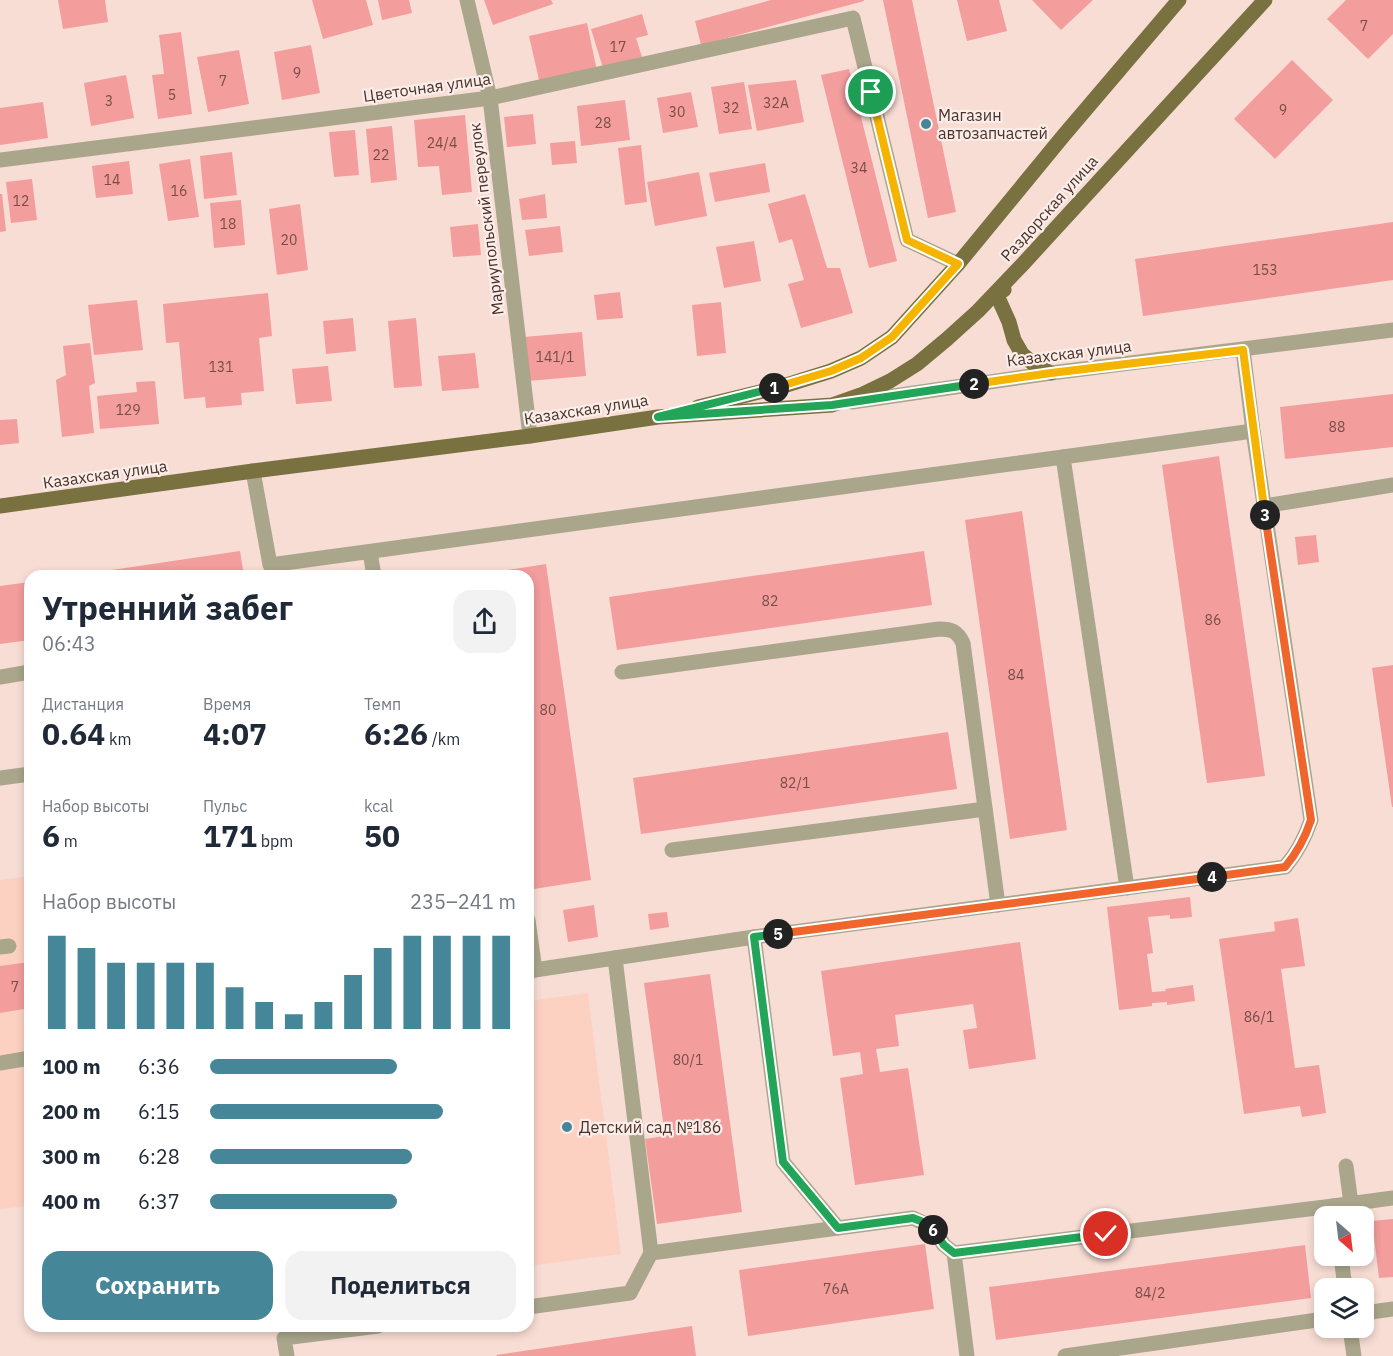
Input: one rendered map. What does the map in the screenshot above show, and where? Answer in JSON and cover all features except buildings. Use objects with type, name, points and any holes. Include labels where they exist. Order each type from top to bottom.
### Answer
[{"type":"main road","name":"Раздорская улица","points":[[658,417],[780,387],[831,371],[861,358],[892,337],[958,264],[1179,0]]},
{"type":"main road","name":"Раздорская улица","points":[[832,405],[890,381],[917,364],[955,332],[1022,266],[1265,0]]},
{"type":"main road","points":[[996,292],[1022,354],[1036,366],[1051,373]]},
{"type":"main road","name":"Казахская улица","points":[[0,506],[658,417],[832,405]]},
{"type":"street","name":"Мариупольский переулок","points":[[467,0],[490,98],[530,436]]},
{"type":"street","name":"Цветочная улица","points":[[0,160],[490,98],[853,18],[907,240],[958,264]]},
{"type":"street","name":"Казахская улица","points":[[832,405],[1051,373],[1393,330]]},
{"type":"street","points":[[534,971],[754,937],[1285,867],[1306,836],[1311,820],[1243,350]]},
{"type":"street","points":[[276,570],[370,552],[1253,431]]},
{"type":"street","points":[[1063,457],[1127,888]]},
{"type":"street","points":[[253,471],[271,570]]},
{"type":"street","points":[[1264,506],[1393,485]]},
{"type":"street","points":[[370,552],[373,570]]},
{"type":"street","points":[[622,672],[939,629],[950,629],[958,633],[963,643],[998,905]]},
{"type":"street","points":[[0,677],[24,673]]},
{"type":"street","points":[[0,778],[24,775]]},
{"type":"street","points":[[672,850],[985,809]]},
{"type":"street","points":[[754,937],[783,1162],[838,1228]]},
{"type":"street","points":[[534,1306],[630,1293],[651,1253],[615,958]]},
{"type":"street","points":[[0,1063],[24,1059]]},
{"type":"street","points":[[1346,1166],[1351,1204]]},
{"type":"street","points":[[1346,1206],[1393,1198]]},
{"type":"street","points":[[954,1253],[1314,1213]]},
{"type":"street","points":[[651,1253],[913,1218],[932,1227],[944,1245],[954,1253],[967,1356]]},
{"type":"street","points":[[1374,1312],[1393,1309]]},
{"type":"street","points":[[1065,1356],[1314,1320]]},
{"type":"street","points":[[287,1356],[284,1338],[331,1332]]},
{"type":"street","points":[[1351,1338],[1353,1356]]},
{"type":"shaded area","points":[[24,877],[24,1207],[0,1209],[0,880]]},
{"type":"shaded area","name":"Детский сад №186","points":[[588,993],[621,1254],[534,1265],[534,1000]]},
{"type":"place","name":"Магазин автозапчастей","points":[[926,124]]},
{"type":"place","name":"Детский сад №186","points":[[567,1127]]},
{"type":"route","points":[[871,92],[907,240],[958,264],[892,337],[861,358],[831,371],[780,387],[658,417],[832,405],[1051,373],[1243,350],[1311,820],[1306,836],[1285,867],[754,937],[783,1162],[838,1228],[913,1218],[932,1227],[944,1245],[954,1253],[1106,1234]]}]
